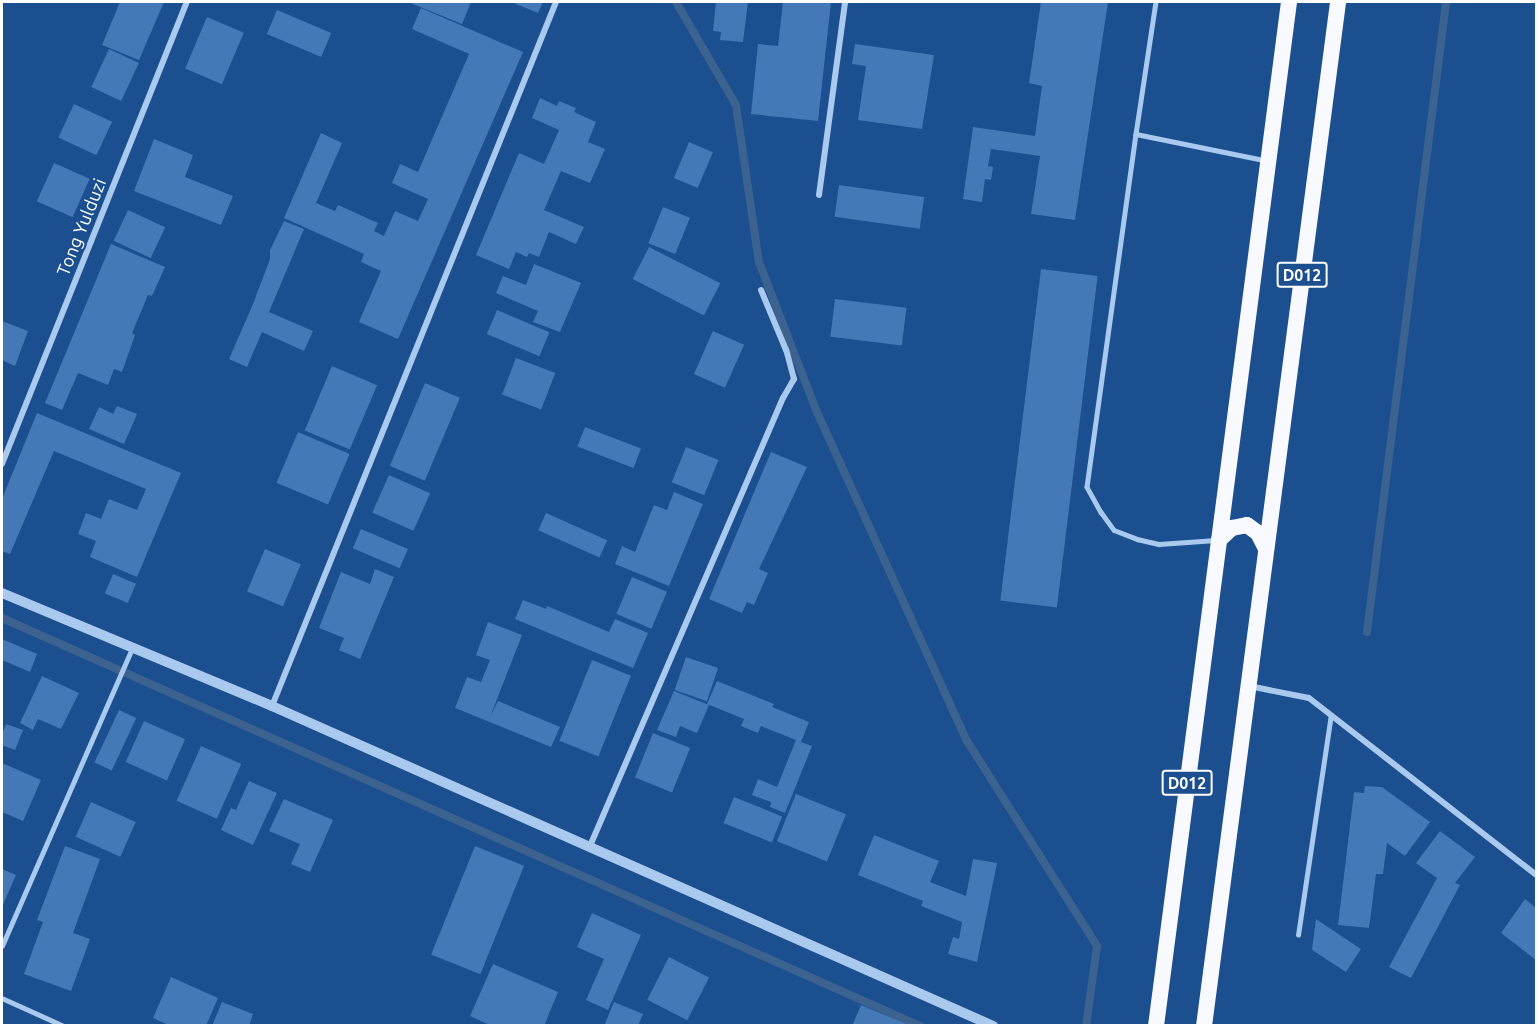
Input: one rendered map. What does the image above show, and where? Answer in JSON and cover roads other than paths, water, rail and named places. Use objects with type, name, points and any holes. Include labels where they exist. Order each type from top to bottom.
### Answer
[{"type":"highway","name":"D012","points":[[1156,1026],[1289,2]]},
{"type":"highway","name":"D012","points":[[1204,1026],[1338,2]]},
{"type":"highway","points":[[1219,540],[1232,528],[1247,525],[1258,533],[1266,549]]},
{"type":"street","name":"Tong Yulduzi","points":[[2,464],[188,2]]},
{"type":"street","points":[[272,706],[556,2]]},
{"type":"street","points":[[819,195],[845,2]]},
{"type":"street","points":[[590,846],[794,379],[786,350],[761,290]]},
{"type":"street","points":[[2,593],[272,706],[993,1026]]},
{"type":"street","points":[[1248,686],[1309,698],[1536,875]]},
{"type":"lane","points":[[1156,2],[1087,487],[1114,530],[1159,544],[1219,540]]},
{"type":"lane","points":[[1136,134],[1268,161]]},
{"type":"lane","points":[[2,946],[132,649]]},
{"type":"lane","points":[[1298,935],[1331,715]]},
{"type":"lane","points":[[2,998],[64,1026]]},
{"type":"waterway","points":[[676,2],[736,105],[759,262],[816,410],[967,741],[1097,946],[1086,1026]]},
{"type":"waterway","points":[[1367,632],[1446,2]]},
{"type":"waterway","points":[[2,618],[920,1026]]}]
